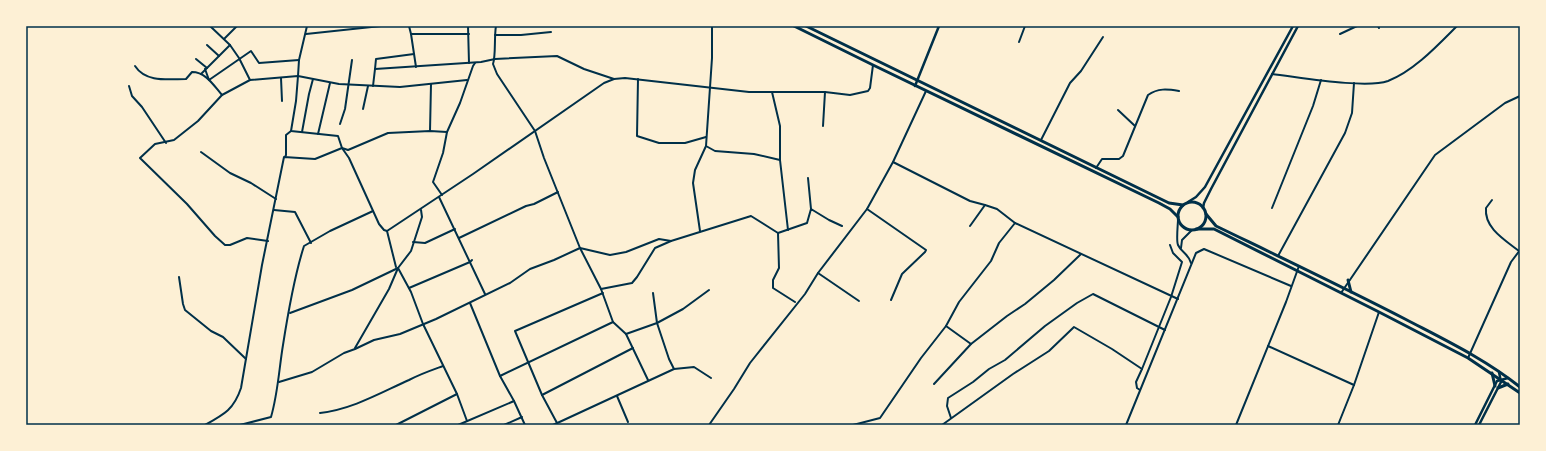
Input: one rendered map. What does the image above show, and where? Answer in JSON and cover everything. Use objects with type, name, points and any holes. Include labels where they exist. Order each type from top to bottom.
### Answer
[{"type":"main road","points":[[794,26],[1159,203],[1170,209],[1178,218],[1183,227],[1192,230],[1214,229],[1341,292],[1468,358],[1520,393]]},
{"type":"main road","points":[[806,26],[1169,203],[1183,205]]},
{"type":"main road","points":[[1178,218],[1178,212],[1183,205],[1188,202],[1196,202],[1203,208],[1216,226],[1299,266],[1470,353],[1520,387]]},
{"type":"main road","points":[[1196,229],[1205,222],[1206,214]]},
{"type":"main road","points":[[1348,280],[1351,292]]},
{"type":"main road","points":[[1492,373],[1497,387],[1508,384]]},
{"type":"street","points":[[210,26],[230,45],[239,58],[250,80]]},
{"type":"street","points":[[224,39],[237,26]]},
{"type":"street","points":[[205,425],[222,416],[236,402],[241,388],[284,157],[286,155],[286,135],[291,131],[296,101],[299,60],[307,26]]},
{"type":"street","points":[[306,34],[356,27],[381,26]]},
{"type":"street","points":[[409,26],[412,34],[416,67]]},
{"type":"street","points":[[468,26],[469,63]]},
{"type":"street","points":[[496,26],[494,51],[495,59],[493,64],[497,74],[535,131],[544,158],[580,248],[603,293],[613,322],[626,334],[649,380]]},
{"type":"street","points":[[700,231],[693,183],[695,170],[706,146],[712,58],[712,26]]},
{"type":"street","points":[[915,86],[939,26]]},
{"type":"street","points":[[1019,42],[1025,26]]},
{"type":"street","points":[[1188,202],[1196,197],[1205,187],[1293,26]]},
{"type":"street","points":[[1203,208],[1298,26]]},
{"type":"street","points":[[1344,26],[1346,31]]},
{"type":"street","points":[[1340,34],[1357,26]]},
{"type":"street","points":[[1268,72],[1272,74],[1354,83],[1388,81],[1414,66],[1457,26]]},
{"type":"street","points":[[495,35],[521,35],[551,32]]},
{"type":"street","points":[[412,34],[469,34]]},
{"type":"street","points":[[1041,140],[1070,84],[1081,71],[1103,37]]},
{"type":"street","points":[[207,45],[219,56]]},
{"type":"street","points":[[201,74],[230,45]]},
{"type":"street","points":[[209,80],[251,51],[259,63],[299,60]]},
{"type":"street","points":[[373,86],[376,59],[414,54]]},
{"type":"street","points":[[375,69],[475,63],[495,59],[557,56],[584,69],[614,79],[638,79],[749,92],[825,92],[850,95],[868,91],[870,88],[872,65]]},
{"type":"street","points":[[196,59],[206,69],[209,80]]},
{"type":"street","points":[[340,124],[345,109],[352,60]]},
{"type":"street","points":[[442,195],[433,182],[443,153],[447,132],[475,63]]},
{"type":"street","points":[[135,66],[138,71],[156,79],[186,79],[192,72],[201,74],[209,80],[222,96]]},
{"type":"street","points":[[268,241],[247,238],[230,245],[225,245],[214,236],[187,204],[140,158],[155,144],[166,143],[174,140],[188,130],[222,96],[250,80],[298,76],[348,85],[400,87],[467,80]]},
{"type":"street","points":[[281,78],[282,101]]},
{"type":"street","points":[[302,132],[313,79]]},
{"type":"street","points":[[387,231],[442,195],[604,83],[614,79]]},
{"type":"street","points":[[638,79],[637,136],[659,143],[685,143],[706,137]]},
{"type":"street","points":[[1272,208],[1313,106],[1321,80]]},
{"type":"street","points":[[318,134],[330,82]]},
{"type":"street","points":[[1278,256],[1345,133],[1352,113],[1354,83]]},
{"type":"street","points":[[430,131],[432,84]]},
{"type":"street","points":[[129,86],[132,96],[142,107],[166,143]]},
{"type":"street","points":[[363,109],[368,86]]},
{"type":"street","points":[[1096,168],[1102,159],[1119,159],[1123,156],[1148,95],[1155,91],[1166,89],[1179,91]]},
{"type":"street","points":[[709,425],[734,390],[750,363],[805,294],[818,273],[867,209],[893,162],[926,91]]},
{"type":"street","points":[[772,92],[780,126],[780,160],[788,230]]},
{"type":"street","points":[[823,126],[825,92]]},
{"type":"street","points":[[1341,292],[1435,155],[1505,103],[1520,96]]},
{"type":"street","points":[[1118,110],[1135,126]]},
{"type":"street","points":[[291,131],[338,136],[342,148],[349,158],[379,224],[384,230],[387,231],[397,268],[409,288],[423,324],[457,394],[467,421]]},
{"type":"street","points":[[284,157],[315,159],[342,148],[348,150],[388,133],[430,131],[447,132]]},
{"type":"street","points":[[706,146],[715,151],[754,154],[780,160]]},
{"type":"street","points":[[201,152],[230,173],[250,183],[276,200]]},
{"type":"street","points":[[893,162],[970,201],[997,209],[1015,223],[1178,299]]},
{"type":"street","points":[[601,289],[632,283],[655,248],[700,231],[751,216],[778,233],[807,223],[811,209],[808,178]]},
{"type":"street","points":[[459,238],[558,192]]},
{"type":"street","points":[[439,197],[471,261],[485,294]]},
{"type":"street","points":[[1468,358],[1508,268],[1520,251],[1499,235],[1486,219],[1486,208],[1492,200]]},
{"type":"street","points":[[970,226],[985,206]]},
{"type":"street","points":[[355,349],[389,289],[397,268],[411,251],[422,217],[421,209]]},
{"type":"street","points":[[811,209],[842,226]]},
{"type":"street","points":[[867,209],[926,250],[902,274],[891,300]]},
{"type":"street","points":[[274,210],[296,212],[311,243]]},
{"type":"street","points":[[240,425],[271,417],[279,382],[283,345],[298,265],[304,246],[330,231],[373,211]]},
{"type":"street","points":[[1178,218],[1177,244],[1181,250],[1189,256],[1192,264]]},
{"type":"street","points":[[853,425],[880,418],[921,358],[946,326],[959,302],[991,262],[999,243],[1015,223]]},
{"type":"street","points":[[413,242],[425,243],[455,230]]},
{"type":"street","points":[[1181,250],[1182,240],[1192,230]]},
{"type":"street","points":[[778,233],[779,268],[773,280],[773,288],[795,302]]},
{"type":"street","points":[[279,382],[312,372],[344,353],[374,340],[400,334],[423,324],[510,283],[530,269],[580,248],[610,256],[626,252],[659,239],[671,241]]},
{"type":"street","points":[[1140,390],[1137,388],[1136,382],[1171,297],[1182,262],[1173,253],[1170,244]]},
{"type":"street","points":[[1126,425],[1196,253],[1204,249],[1291,286]]},
{"type":"street","points":[[934,384],[971,344],[1025,304],[1054,280],[1081,253]]},
{"type":"street","points":[[409,288],[471,261]]},
{"type":"street","points":[[1236,425],[1299,266]]},
{"type":"street","points":[[290,313],[352,290],[397,268]]},
{"type":"street","points":[[818,273],[859,301]]},
{"type":"street","points":[[179,277],[185,310],[211,331],[223,337],[246,359]]},
{"type":"street","points":[[626,334],[657,323],[683,309],[709,290]]},
{"type":"street","points":[[557,423],[542,395],[515,331],[603,293]]},
{"type":"street","points":[[653,293],[657,323],[669,359],[674,369]]},
{"type":"street","points":[[951,418],[947,406],[948,398],[973,382],[988,368],[1005,360],[1045,326],[1077,303],[1093,294],[1140,316],[1165,330]]},
{"type":"street","points":[[470,303],[500,376],[514,400],[525,425]]},
{"type":"street","points":[[1338,425],[1354,385],[1379,312]]},
{"type":"street","points":[[500,376],[613,322]]},
{"type":"street","points":[[946,326],[971,344]]},
{"type":"street","points":[[942,425],[1013,374],[1049,351],[1074,327],[1112,349],[1142,369]]},
{"type":"street","points":[[1268,346],[1354,385]]},
{"type":"street","points":[[542,395],[633,348]]},
{"type":"street","points":[[320,413],[338,411],[373,398],[410,379],[443,366]]},
{"type":"street","points":[[553,425],[674,369],[694,366],[712,378]]},
{"type":"street","points":[[1499,372],[1501,379]]},
{"type":"street","points":[[1479,425],[1497,387],[1497,381],[1508,378]]},
{"type":"street","points":[[1475,425],[1497,387]]},
{"type":"street","points":[[396,425],[457,394]]},
{"type":"street","points":[[617,396],[628,422]]},
{"type":"street","points":[[458,425],[514,400]]},
{"type":"street","points":[[504,425],[522,417]]}]
